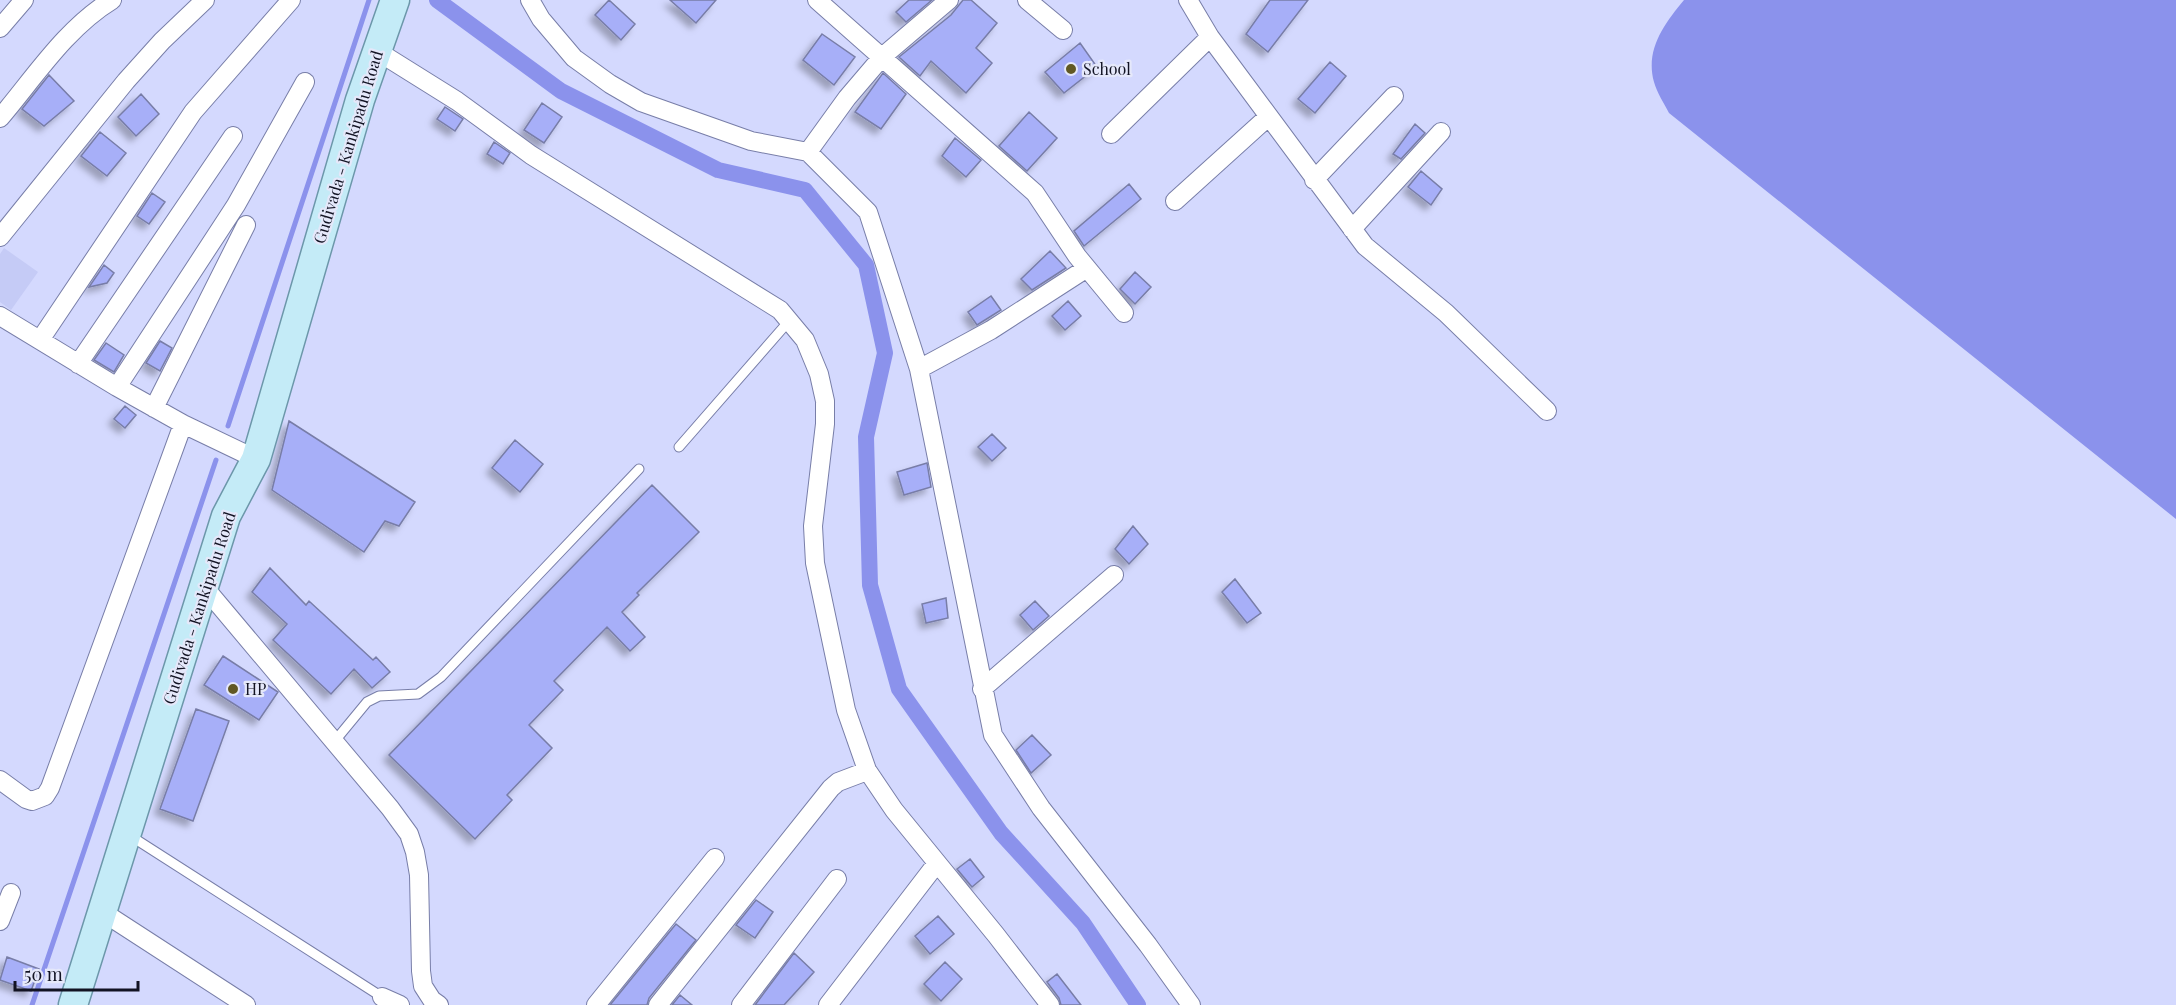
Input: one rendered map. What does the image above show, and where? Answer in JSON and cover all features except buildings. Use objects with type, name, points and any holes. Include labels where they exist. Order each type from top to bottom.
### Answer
[{"type":"main road","name":"Gudivada - Kankipadu Road","points":[[73,1005],[226,516],[256,459],[360,100],[395,0]]},
{"type":"street","points":[[0,28],[24,0]]},
{"type":"street","points":[[0,118],[77,27],[101,6],[112,0]]},
{"type":"street","points":[[0,237],[126,81],[162,41],[205,0]]},
{"type":"street","points":[[40,340],[193,112],[291,0]]},
{"type":"street","points":[[530,0],[541,19],[574,58],[610,84],[641,102],[751,141],[808,152],[868,212],[919,369],[993,735],[1041,808],[1148,945],[1191,1005]]},
{"type":"street","points":[[817,0],[1035,193],[1087,268],[1124,313]]},
{"type":"street","points":[[808,152],[846,98],[882,57],[949,0]]},
{"type":"street","points":[[1027,0],[1063,30]]},
{"type":"street","points":[[1188,0],[1210,37],[1365,246],[1446,313],[1547,411]]},
{"type":"street","points":[[1111,134],[1210,37]]},
{"type":"street","points":[[380,40],[457,101],[531,155],[780,310],[805,340],[819,374],[825,401],[825,424],[813,526],[815,563],[846,710],[867,771],[894,810],[1050,1005]]},
{"type":"street","points":[[117,387],[236,206],[305,82]]},
{"type":"street","points":[[1314,180],[1394,96]]},
{"type":"street","points":[[1175,201],[1268,117]]},
{"type":"street","points":[[1352,229],[1441,132]]},
{"type":"street","points":[[78,364],[233,136]]},
{"type":"street","points":[[154,408],[246,225]]},
{"type":"street","points":[[919,369],[991,330],[1087,268]]},
{"type":"street","points":[[0,316],[154,408],[256,459]]},
{"type":"street","points":[[0,780],[32,801],[45,796],[50,788],[183,424]]},
{"type":"street","points":[[982,689],[1114,575]]},
{"type":"street","points":[[204,588],[390,808],[409,834],[419,875],[423,986],[438,1005]]},
{"type":"street","points":[[657,1005],[831,788],[838,782],[867,771]]},
{"type":"street","points":[[596,1005],[715,858]]},
{"type":"street","points":[[828,1005],[937,863]]},
{"type":"street","points":[[741,1005],[837,879]]},
{"type":"street","points":[[0,921],[11,893]]},
{"type":"street","points":[[102,911],[246,1005]]},
{"type":"street","points":[[382,997],[400,1005]]},
{"type":"lane","points":[[679,447],[789,321]]},
{"type":"lane","points":[[334,742],[367,702],[379,696],[418,694],[441,677],[639,469]]},
{"type":"lane","points":[[126,834],[382,997]]},
{"type":"shaded area","points":[[4,248],[38,272],[11,310],[0,302],[0,254]]},
{"type":"water","points":[[1684,0],[2176,0],[2176,519],[1669,113],[1654,82],[1652,59],[1663,28]]},
{"type":"waterway","points":[[228,426],[369,0]]},
{"type":"waterway","points":[[437,0],[561,91],[718,170],[805,190],[866,265],[885,353],[866,437],[870,585],[899,689],[1001,833],[1083,923],[1138,1005]]},
{"type":"waterway","points":[[32,1005],[216,460]]},
{"type":"place","name":"School","points":[[1071,69]]},
{"type":"place","name":"HP","points":[[233,689]]}]
